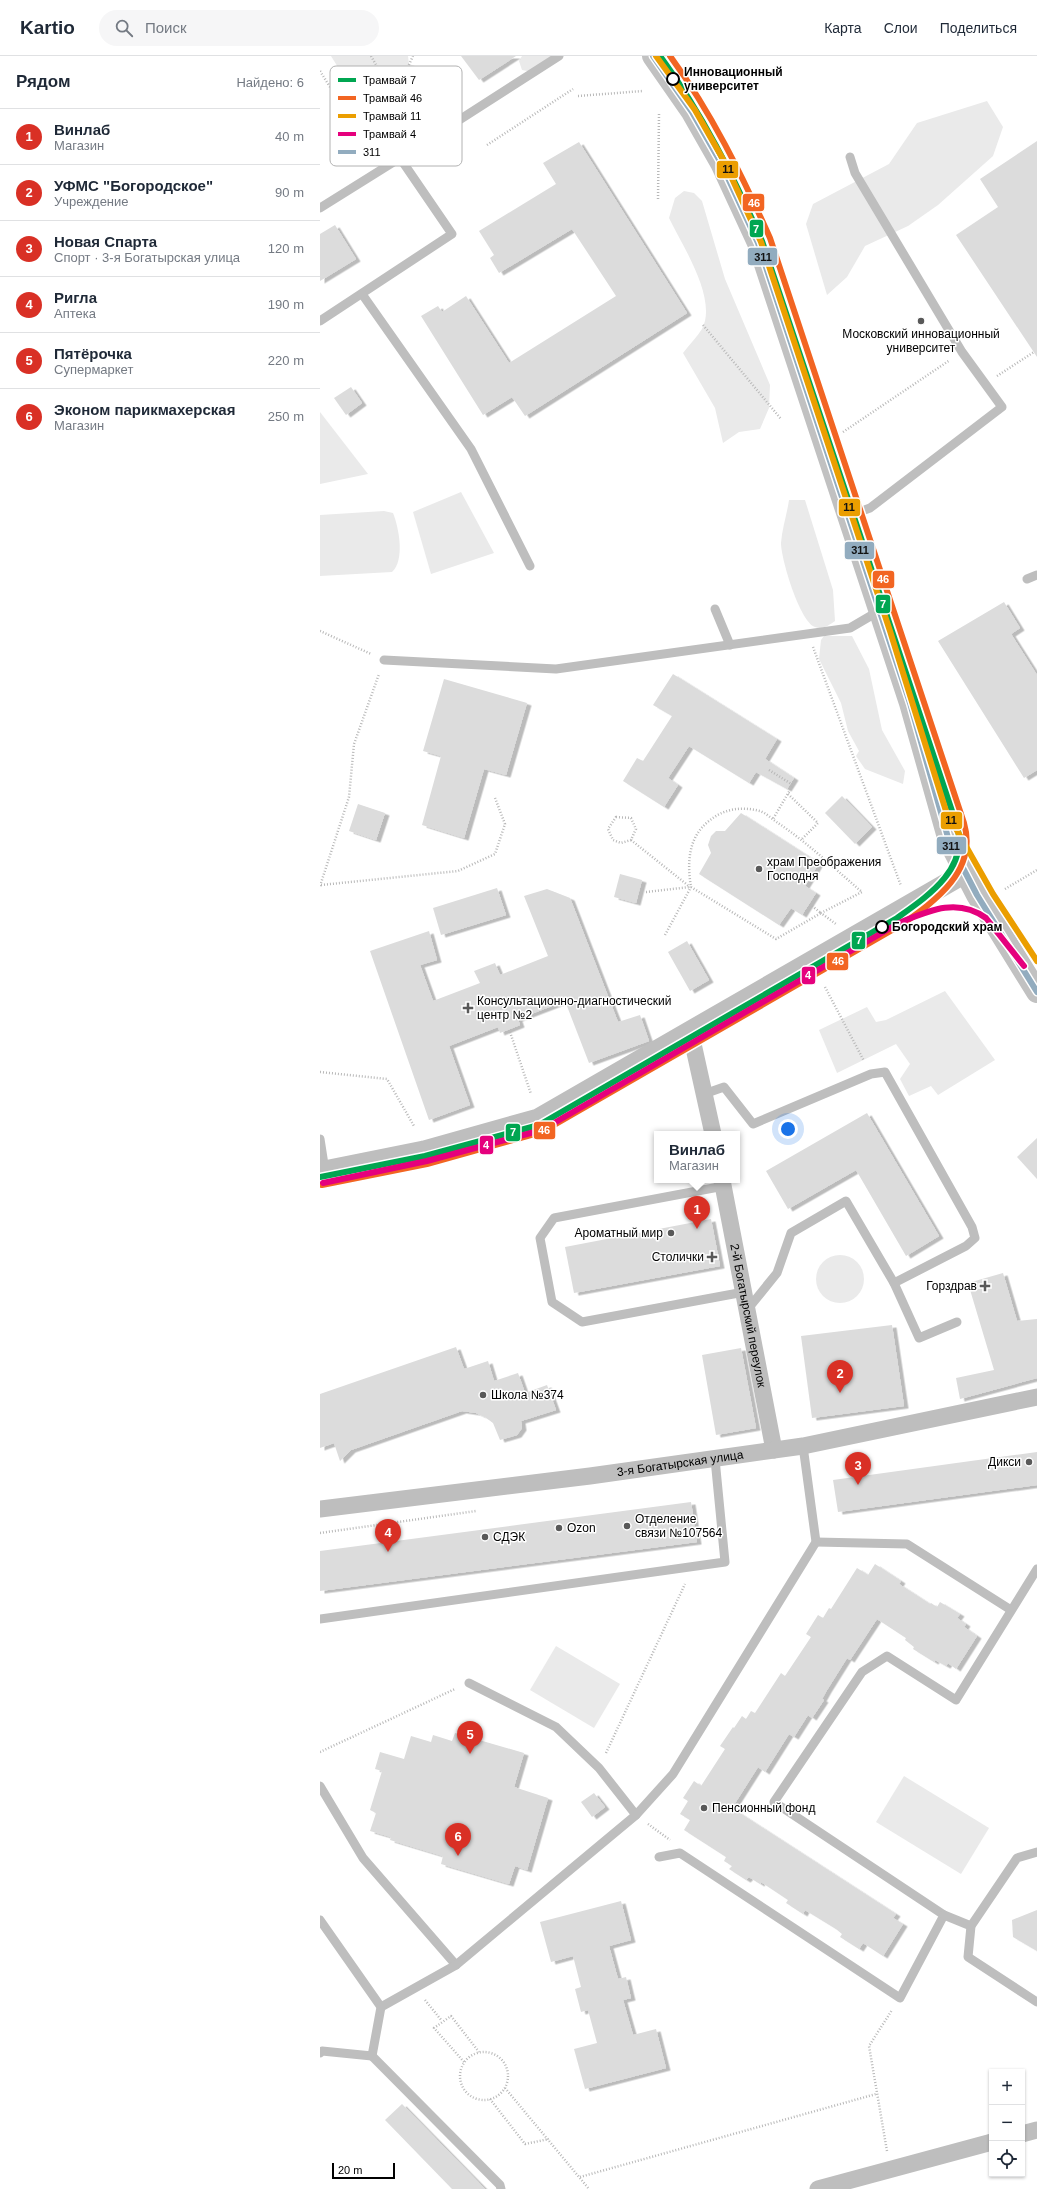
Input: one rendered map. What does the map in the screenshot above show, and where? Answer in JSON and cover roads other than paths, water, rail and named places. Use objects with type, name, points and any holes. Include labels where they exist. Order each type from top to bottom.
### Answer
[{"type":"main road","points":[[653,56],[692,112],[721,163],[758,243],[910,702],[949,840],[998,930],[1010,946],[1037,992]]},
{"type":"main road","points":[[1010,946],[1037,968]]},
{"type":"street","points":[[323,1171],[424,1151],[538,1120],[690,1030],[966,873]]},
{"type":"street","points":[[690,1030],[712,1131]]},
{"type":"street","name":"2-й Богатырский переулок","points":[[723,1183],[774,1450]]},
{"type":"street","name":"3-я Богатырская улица","points":[[320,1509],[715,1459],[803,1446],[1037,1397]]},
{"type":"street","points":[[1025,2133],[1037,2130]]},
{"type":"street","points":[[818,2189],[989,2143]]},
{"type":"lane","points":[[462,118],[559,56]]},
{"type":"lane","points":[[848,516],[870,508],[1002,407],[962,352],[855,173],[850,157]]},
{"type":"lane","points":[[320,208],[389,166]]},
{"type":"lane","points":[[320,321],[452,234],[405,166]]},
{"type":"lane","points":[[362,294],[471,449],[530,566]]},
{"type":"lane","points":[[1027,579],[1037,575]]},
{"type":"lane","points":[[715,609],[730,645]]},
{"type":"lane","points":[[384,660],[556,669],[850,628],[880,611]]},
{"type":"lane","points":[[704,1094],[724,1087],[753,1124],[871,1074],[885,1072],[972,1226],[975,1238],[966,1246],[894,1283]]},
{"type":"lane","points":[[320,1139],[323,1171]]},
{"type":"lane","points":[[723,1183],[554,1218],[540,1238],[552,1302],[582,1322],[744,1292]]},
{"type":"lane","points":[[747,1310],[777,1273],[791,1233],[846,1200],[894,1283],[919,1338],[957,1322]]},
{"type":"lane","points":[[382,2007],[456,1965],[636,1814],[672,1774],[816,1542],[803,1446]]},
{"type":"lane","points":[[320,1619],[692,1568],[725,1562],[715,1459]]},
{"type":"lane","points":[[816,1542],[907,1544],[1011,1610]]},
{"type":"lane","points":[[971,1926],[944,1914],[774,1802],[862,1672],[887,1656],[956,1700],[1037,1569]]},
{"type":"lane","points":[[469,1683],[556,1727],[599,1768],[636,1814]]},
{"type":"lane","points":[[320,1786],[363,1858],[456,1965]]},
{"type":"lane","points":[[1037,1852],[1017,1858],[971,1926],[968,1957],[1037,2002]]},
{"type":"lane","points":[[659,1857],[680,1853],[900,1998],[944,1914]]},
{"type":"lane","points":[[320,1920],[382,2007],[372,2056]]},
{"type":"lane","points":[[321,2051],[372,2056],[500,2185],[501,2189]]},
{"type":"tram line","name":"11","points":[[656,56],[695,110],[724,161],[761,242],[890,631],[946,811],[993,894],[1037,961]]},
{"type":"tram line","name":"7","points":[[320,1177],[425,1156],[539,1125],[897,918],[933,891],[943,880],[957,855],[959,841],[957,826],[762,241],[740,193],[703,122],[660,56]]},
{"type":"tram line","name":"46","points":[[322,1185],[427,1164],[542,1132],[901,925],[940,895],[959,870],[965,856],[967,840],[964,823],[770,238],[725,144],[699,99],[670,56]]},
{"type":"tram line","name":"4","points":[[323,1183],[427,1161],[542,1130],[899,923],[921,914],[942,908],[953,907],[964,908],[975,912],[986,918],[1024,966]]},
{"type":"place","name":"Инновационный университет","points":[[673,79]]},
{"type":"place","name":"Московский инновационный университет","points":[[921,321]]},
{"type":"place","name":"храм Преображения Господня","points":[[759,869]]},
{"type":"place","name":"Богородский храм","points":[[882,927]]},
{"type":"place","name":"Консультационно-диагностический центр №2","points":[[468,1008]]},
{"type":"place","name":"Винлаб","points":[[697,1229]]},
{"type":"place","name":"Ароматный мир","points":[[671,1233]]},
{"type":"place","name":"Столички","points":[[712,1257]]},
{"type":"place","name":"Горздрав","points":[[985,1286]]},
{"type":"place","name":"УФМС \"Богородское\"","points":[[840,1393]]},
{"type":"place","name":"Школа №374","points":[[483,1395]]},
{"type":"place","name":"Дикси","points":[[1029,1462]]},
{"type":"place","name":"Новая Спарта","points":[[858,1485]]},
{"type":"place","name":"Отделение связи №107564","points":[[627,1526]]},
{"type":"place","name":"Ozon","points":[[559,1528]]},
{"type":"place","name":"СДЭК","points":[[485,1537]]},
{"type":"place","name":"Ригла","points":[[388,1552]]},
{"type":"place","name":"Пятёрочка","points":[[470,1754]]},
{"type":"place","name":"Пенсионный фонд","points":[[704,1808]]},
{"type":"place","name":"Эконом парикмахерская","points":[[458,1856]]}]
